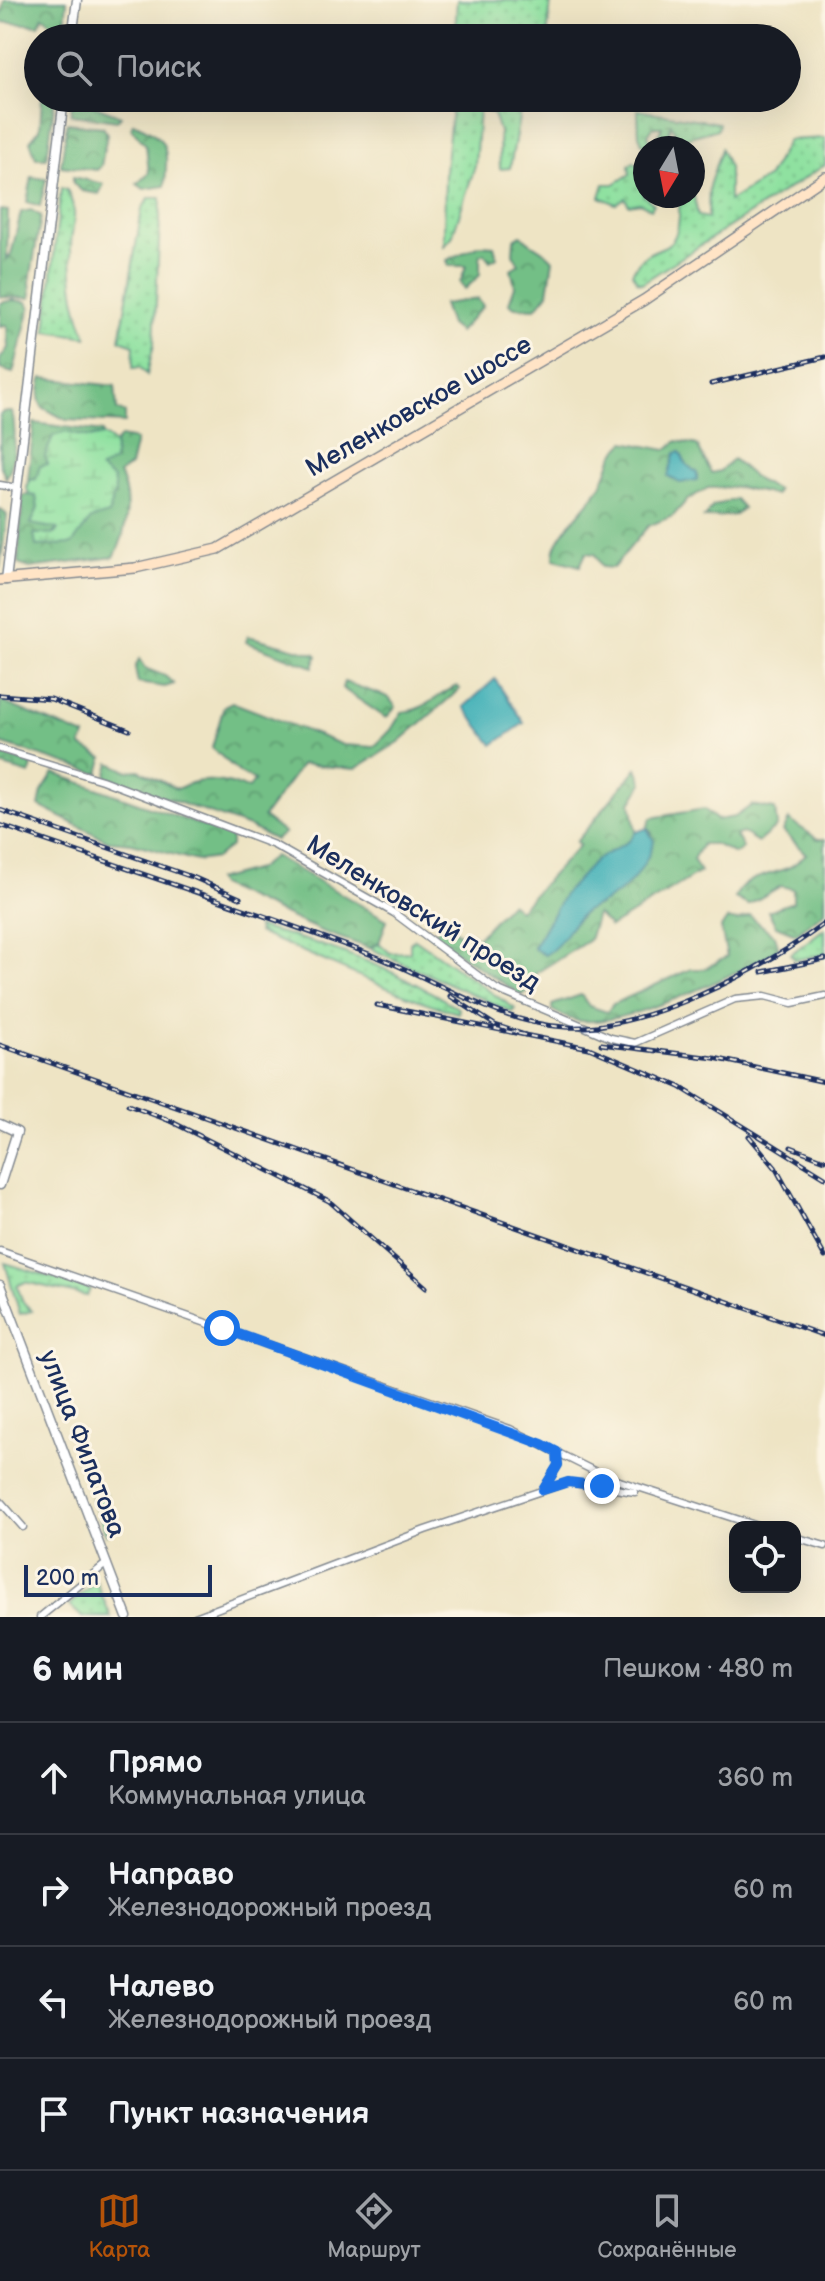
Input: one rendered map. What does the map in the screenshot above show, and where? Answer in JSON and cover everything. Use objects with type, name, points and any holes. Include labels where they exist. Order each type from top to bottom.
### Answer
[{"type":"main road","name":"Меленковское шоссе","points":[[3,580],[135,568],[218,549],[644,300],[825,177]]},
{"type":"street","points":[[74,24],[77,0]]},
{"type":"street","points":[[3,580],[62,112]]},
{"type":"street","points":[[0,485],[17,488]]},
{"type":"street","name":"Меленковский проезд","points":[[0,749],[102,780],[274,845],[394,913],[496,989],[611,1038],[635,1043],[735,999],[765,996],[792,1003],[825,996]]},
{"type":"street","points":[[0,1124],[17,1132],[0,1185]]},
{"type":"street","points":[[0,1251],[498,1425],[594,1472],[655,1495],[741,1521]]},
{"type":"street","name":"улица Филатова","points":[[0,1285],[127,1617]]},
{"type":"street","points":[[543,1490],[558,1465],[557,1452]]},
{"type":"street","points":[[195,1617],[543,1490],[580,1481],[655,1495]]},
{"type":"street","points":[[0,1501],[23,1527]]},
{"type":"street","points":[[801,1539],[825,1546]]},
{"type":"street","points":[[40,1617],[107,1563]]},
{"type":"green space","points":[[4,0],[67,0],[65,24],[53,24],[43,16],[39,24],[0,22]]},
{"type":"green space","points":[[457,0],[551,1],[549,24],[456,24]]},
{"type":"green space","points":[[41,112],[53,112],[47,158],[36,158],[30,141],[40,129]]},
{"type":"green space","points":[[71,112],[111,112],[121,116],[117,121],[71,115]]},
{"type":"green space","points":[[451,112],[479,112],[475,166],[452,237],[444,246],[445,171]]},
{"type":"green space","points":[[490,112],[520,112],[510,168],[500,169],[499,132],[493,113]]},
{"type":"green space","points":[[638,112],[719,123],[718,129],[693,136],[674,136],[675,131],[671,124],[668,136],[658,136],[662,127],[653,127],[648,136],[639,136]]},
{"type":"green space","points":[[67,123],[103,127],[107,134],[101,166],[97,170],[61,166]]},
{"type":"green space","points":[[133,123],[154,134],[164,146],[165,186],[144,189],[137,184],[149,173],[146,145],[131,128]]},
{"type":"green space","points":[[825,138],[825,165],[642,283],[637,281],[632,273],[640,261],[671,242],[676,233],[679,208],[696,208],[698,216],[708,218],[709,186],[721,149],[729,168],[729,201],[768,177],[788,140]]},
{"type":"green space","points":[[633,163],[633,204],[629,205],[625,198],[616,204],[600,197],[604,184],[614,184],[630,174],[629,165]]},
{"type":"green space","points":[[32,177],[46,179],[40,206],[27,202]]},
{"type":"green space","points":[[73,177],[104,184],[99,194],[82,191],[73,183]]},
{"type":"green space","points":[[61,188],[67,190],[73,208],[73,284],[87,337],[46,331]]},
{"type":"green space","points":[[149,198],[161,198],[154,344],[147,375],[140,367],[133,368],[134,345],[120,340],[142,209]]},
{"type":"green space","points":[[0,210],[8,211],[7,259],[11,255],[21,212],[31,210],[41,216],[30,281],[31,298],[0,297]]},
{"type":"green space","points":[[521,235],[553,260],[548,293],[536,308],[515,307],[509,303],[515,286],[511,269],[519,264],[513,254],[514,239]]},
{"type":"green space","points":[[480,245],[494,246],[497,257],[490,261],[484,253],[480,255],[480,275],[465,289],[460,283],[466,266],[449,266],[447,260]]},
{"type":"green space","points":[[478,299],[483,306],[459,332],[450,325],[443,304]]},
{"type":"green space","points":[[13,300],[27,302],[30,308],[13,373],[0,369],[0,359],[8,348],[7,325],[0,326],[0,303]]},
{"type":"green space","points":[[42,378],[115,386],[117,410],[125,413],[125,423],[66,420],[42,407],[39,398]]},
{"type":"green space","points":[[12,412],[14,428],[13,455],[6,478],[0,464],[0,415]]},
{"type":"green space","points":[[34,423],[102,432],[103,435],[89,438],[65,432],[47,467],[30,481],[27,489]]},
{"type":"green space","points":[[65,432],[89,438],[103,435],[115,444],[114,461],[100,469],[113,479],[115,491],[109,514],[91,519],[72,544],[36,546],[34,534],[55,534],[58,529],[31,524],[38,508],[36,496],[29,495],[27,489],[30,480],[36,479],[40,466],[48,464],[45,457],[53,436]]},
{"type":"green space","points":[[120,437],[136,440],[130,466],[119,474],[127,505],[122,538],[114,557],[30,568],[18,564],[23,495],[36,495],[38,508],[32,523],[59,529],[36,546],[80,529],[91,514],[100,469],[114,461],[115,444]]},
{"type":"green space","points":[[677,441],[697,445],[711,473],[720,471],[733,459],[757,480],[777,490],[775,495],[738,487],[708,488],[687,500],[673,516],[648,526],[613,568],[602,567],[595,554],[586,553],[580,566],[554,559],[559,541],[595,494],[612,458],[625,442],[666,450]]},
{"type":"green space","points":[[735,499],[743,508],[735,515],[704,518],[713,506]]},
{"type":"green space","points":[[0,509],[7,515],[0,567]]},
{"type":"green space","points":[[248,636],[315,654],[313,667],[246,642]]},
{"type":"green space","points":[[139,659],[145,668],[165,676],[174,684],[165,687],[138,683],[135,668]]},
{"type":"green space","points":[[344,682],[388,697],[396,707],[386,718],[342,688]]},
{"type":"green space","points":[[457,686],[460,689],[399,742],[355,769],[302,764],[263,817],[284,833],[275,840],[252,828],[106,777],[110,763],[128,771],[139,770],[177,789],[204,781],[249,788],[255,780],[241,774],[212,748],[224,706],[232,702],[343,745],[374,747],[391,730],[402,712],[424,706]]},
{"type":"green space","points":[[0,701],[85,736],[81,746],[103,758],[99,774],[0,743]]},
{"type":"green space","points":[[0,754],[32,765],[30,774],[0,765]]},
{"type":"green space","points":[[637,768],[643,783],[631,803],[636,832],[629,841],[596,860],[533,948],[545,955],[585,911],[599,905],[652,833],[647,828],[651,818],[704,809],[717,820],[735,817],[752,805],[775,809],[777,826],[758,842],[743,833],[736,835],[743,848],[735,854],[715,844],[702,844],[693,859],[700,872],[610,927],[597,914],[589,940],[536,973],[536,987],[521,995],[432,936],[444,921],[465,938],[471,933],[477,938],[510,903],[519,910],[580,845],[576,842]]},
{"type":"green space","points":[[54,773],[231,836],[231,846],[216,858],[197,861],[132,843],[108,841],[39,806],[42,792]]},
{"type":"green space","points":[[789,820],[818,839],[825,839],[825,911],[796,934],[776,926],[768,911],[793,902],[793,889],[781,886],[748,905],[735,898],[751,880],[790,867],[806,854],[783,831]]},
{"type":"green space","points":[[274,856],[387,920],[379,943],[369,948],[321,931],[219,885],[216,880],[258,869]]},
{"type":"green space","points":[[750,916],[775,936],[779,948],[711,984],[653,1007],[601,1020],[577,1020],[552,1010],[552,1005],[581,995],[589,1006],[607,1012],[613,1004],[691,969],[704,969],[727,957],[721,928],[727,919],[737,921]]},
{"type":"green space","points":[[257,927],[310,941],[387,970],[436,995],[459,1009],[458,1013],[382,986],[258,933]]},
{"type":"green space","points":[[825,928],[825,954],[795,960],[791,954]]},
{"type":"green space","points":[[415,939],[515,1009],[512,1012],[369,948],[379,943],[390,953],[410,952],[410,943]]},
{"type":"green space","points":[[5,1263],[90,1289],[87,1296],[25,1282],[17,1286],[23,1302],[32,1311],[20,1314]]},
{"type":"green space","points":[[106,1494],[109,1527],[106,1534],[92,1498]]},
{"type":"green space","points":[[96,1581],[111,1617],[82,1617],[69,1605]]},
{"type":"water","points":[[680,452],[686,464],[697,473],[697,480],[680,483],[668,476],[675,453]]},
{"type":"water","points":[[495,679],[524,723],[493,745],[464,707]]},
{"type":"water","points":[[647,828],[654,841],[641,869],[629,884],[613,897],[584,912],[561,941],[545,955],[533,948],[565,893],[596,860],[629,841],[636,832]]},
{"type":"railway","points":[[711,384],[825,357]]},
{"type":"railway","points":[[0,695],[51,699],[129,730]]},
{"type":"railway","points":[[0,810],[195,878],[240,898]]},
{"type":"railway","points":[[0,825],[372,955],[515,1018],[565,1027],[596,1026],[665,1009],[736,978],[825,923]]},
{"type":"railway","points":[[762,972],[825,959]]},
{"type":"railway","points":[[450,996],[495,1025],[525,1035]]},
{"type":"railway","points":[[377,1005],[589,1048],[680,1087],[825,1177]]},
{"type":"railway","points":[[601,1044],[714,1058],[825,1082]]},
{"type":"railway","points":[[0,1045],[825,1336]]},
{"type":"railway","points":[[128,1105],[173,1122]]},
{"type":"railway","points":[[164,1118],[329,1201],[426,1287]]},
{"type":"railway","points":[[749,1136],[775,1167],[825,1257]]},
{"type":"railway","points":[[791,1147],[825,1160]]},
{"type":"route","points":[[222,1328],[510,1429],[542,1444],[557,1452],[558,1465],[543,1490],[580,1481],[602,1486]]}]
